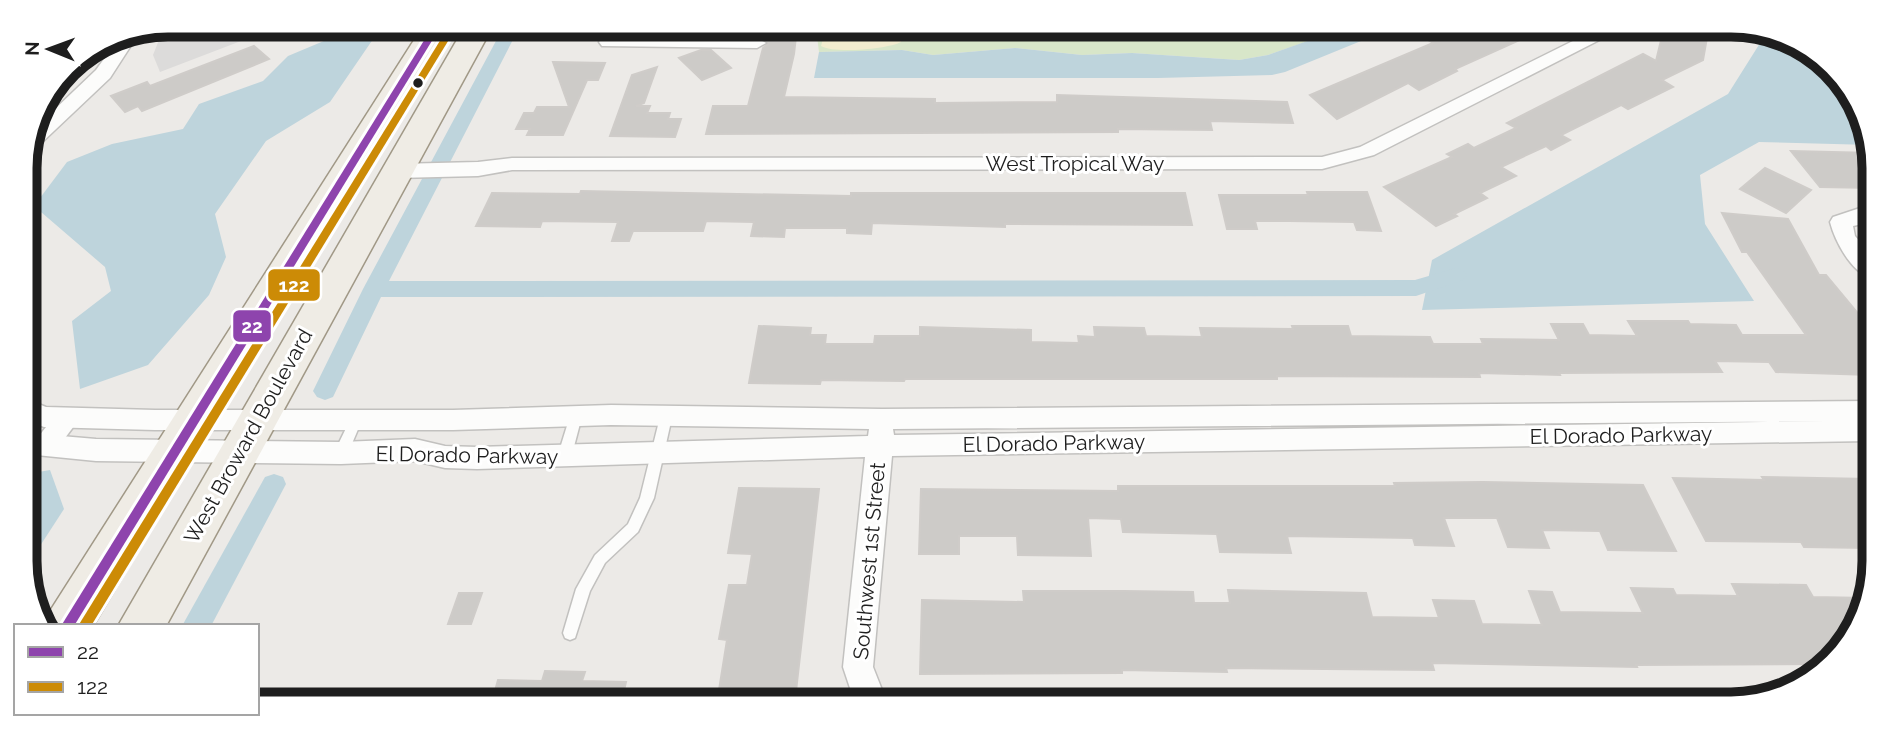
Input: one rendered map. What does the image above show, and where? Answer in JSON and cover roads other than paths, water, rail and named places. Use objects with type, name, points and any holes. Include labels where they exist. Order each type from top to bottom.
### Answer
[{"type":"main road","points":[[69,624],[430,37]]},
{"type":"main road","name":"West Broward Boulevard","points":[[142,624],[249,436],[428,164],[475,37]]},
{"type":"main road","points":[[371,134],[377,152],[428,164]]},
{"type":"street","points":[[608,43],[663,37]]},
{"type":"street","points":[[700,37],[757,43]]},
{"type":"street","name":"West Tropical Way","points":[[428,164],[1322,163],[1367,151],[1598,37]]},
{"type":"street","points":[[42,132],[103,74],[125,44]]},
{"type":"street","points":[[1862,215],[1841,222],[1845,238],[1862,259]]},
{"type":"street","name":"El Dorado Parkway","points":[[249,436],[341,453],[415,450],[445,457],[564,458],[881,433],[1453,426],[1862,411]]},
{"type":"street","points":[[37,414],[187,436],[249,436]]},
{"type":"street","name":"El Dorado Parkway","points":[[249,436],[356,420],[576,416],[666,417],[881,433]]},
{"type":"street","name":"El Dorado Parkway","points":[[1453,426],[1862,432]]},
{"type":"street","name":"Southwest 1st Street","points":[[867,692],[858,667],[881,433]]},
{"type":"street","points":[[39,445],[96,450],[187,436],[249,436]]},
{"type":"lane","points":[[564,458],[576,416]]},
{"type":"lane","points":[[39,445],[68,417]]},
{"type":"lane","points":[[570,633],[589,579],[600,559],[633,528],[648,498],[666,417]]},
{"type":"lane","points":[[341,453],[356,420]]},
{"type":"water","points":[[374,37],[330,102],[266,141],[215,214],[226,257],[209,295],[148,365],[80,389],[72,321],[111,291],[105,267],[37,209],[37,202],[67,162],[112,144],[183,129],[199,104],[263,81],[288,56],[331,38]]},
{"type":"water","points":[[1371,37],[1272,75],[1158,78],[814,78],[819,52],[902,50],[933,55],[1015,48],[1082,55],[1132,53],[1239,60],[1268,55],[1313,39]]},
{"type":"water","points":[[1762,40],[1773,44],[1804,59],[1830,81],[1849,110],[1860,142],[1860,145],[1759,142],[1700,175],[1705,224],[1754,301],[1422,310],[1432,260],[1728,94]]},
{"type":"water","points":[[50,470],[64,509],[37,551],[37,472]]},
{"type":"waterway","points":[[374,289],[506,37]]},
{"type":"waterway","points":[[374,289],[1416,288],[1456,275]]},
{"type":"waterway","points":[[325,391],[374,289]]},
{"type":"waterway","points":[[197,624],[274,484]]}]
